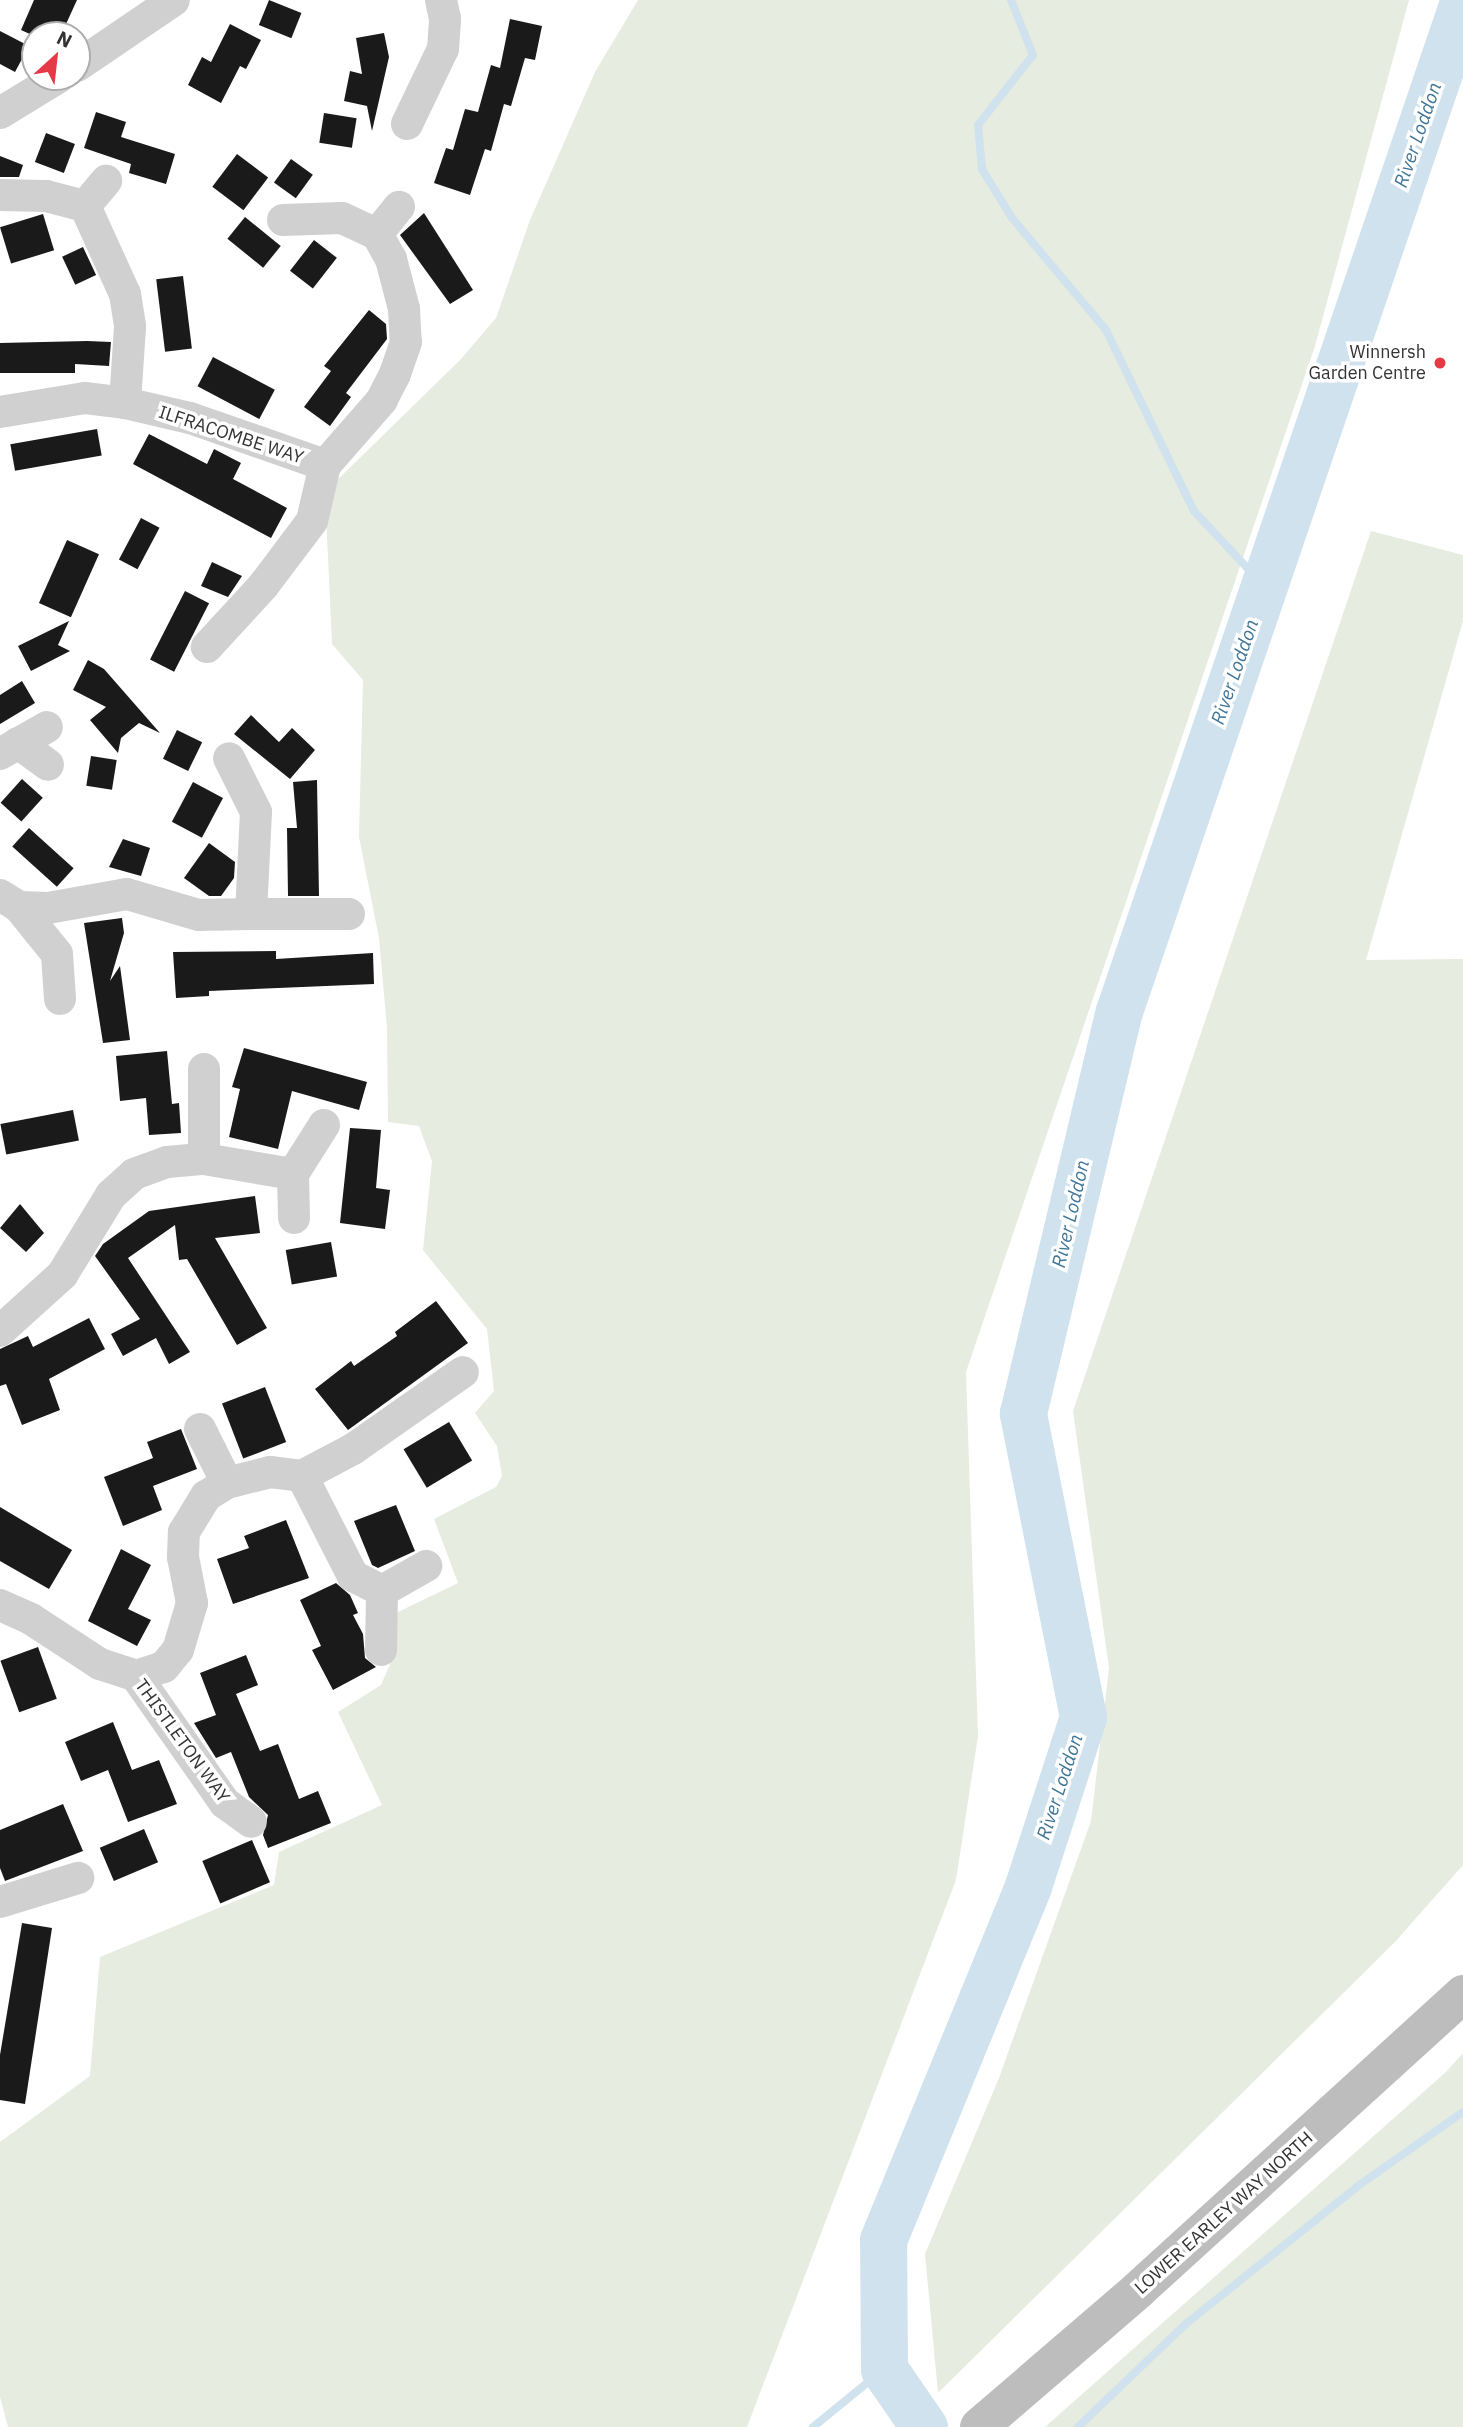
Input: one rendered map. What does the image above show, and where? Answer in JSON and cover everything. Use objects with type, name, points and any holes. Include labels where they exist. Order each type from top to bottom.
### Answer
[{"type":"main road","name":"LOWER EARLEY WAY NORTH","points":[[979,2427],[1138,2290],[1463,1994]]},
{"type":"street","points":[[91,56],[174,0]]},
{"type":"street","points":[[407,124],[443,49],[446,19],[441,0]]},
{"type":"street","points":[[0,113],[36,91]]},
{"type":"street","points":[[85,206],[106,181]]},
{"type":"street","points":[[0,195],[46,195],[85,206],[125,294],[130,327],[125,403]]},
{"type":"street","points":[[377,234],[399,207]]},
{"type":"street","points":[[282,220],[342,218],[377,234],[391,259],[404,309],[406,342],[382,400],[325,465]]},
{"type":"street","name":"ILFRACOMBE WAY","points":[[0,412],[85,398],[125,403],[190,418],[325,465],[312,522],[263,586],[207,647]]},
{"type":"street","points":[[9,748],[47,727]]},
{"type":"street","points":[[9,748],[48,765]]},
{"type":"street","points":[[229,758],[256,812],[251,914]]},
{"type":"street","points":[[10,901],[48,908],[127,894],[200,915],[349,914]]},
{"type":"street","points":[[10,901],[57,954],[60,999]]},
{"type":"street","points":[[204,1069],[204,1159]]},
{"type":"street","points":[[294,1218],[293,1174],[324,1125]]},
{"type":"street","points":[[0,1331],[62,1275],[111,1195],[134,1174],[167,1163],[204,1159],[293,1174]]},
{"type":"street","points":[[136,1676],[164,1667],[178,1650],[192,1603],[183,1557],[184,1532],[206,1496],[226,1483],[270,1472],[302,1476],[374,1436],[463,1372]]},
{"type":"street","points":[[200,1429],[226,1483]]},
{"type":"street","points":[[302,1476],[353,1576],[382,1591]]},
{"type":"street","points":[[382,1591],[426,1566]]},
{"type":"street","points":[[381,1650],[382,1591]]},
{"type":"street","name":"THISTLETON WAY","points":[[0,1605],[31,1619],[100,1664],[136,1676],[225,1803],[251,1822]]},
{"type":"street","points":[[0,1902],[78,1878]]},
{"type":"shaded area","points":[[638,0],[1409,0],[1315,346],[966,1372],[978,1736],[956,1880],[747,2427],[8,2427],[0,2397],[0,2142],[90,2076],[100,1957],[274,1885],[279,1852],[382,1805],[338,1712],[381,1685],[391,1662],[398,1612],[458,1583],[434,1519],[496,1487],[502,1476],[497,1446],[475,1413],[494,1391],[487,1329],[423,1250],[432,1161],[419,1126],[388,1122],[387,1028],[379,938],[359,837],[363,680],[332,644],[325,492],[461,359],[496,318],[530,220],[595,72]]},
{"type":"shaded area","points":[[1371,531],[1463,555],[1463,621],[1366,960],[1463,959],[1463,1865],[1394,1943],[938,2393],[925,2254],[999,2078],[1091,1821],[1109,1668],[1073,1411]]},
{"type":"shaded area","points":[[1463,2053],[1463,2427],[1045,2427],[1446,2072]]},
{"type":"building","points":[[34,0],[77,0],[67,21],[25,21]]},
{"type":"building","points":[[269,0],[301,13],[291,38],[259,25]]},
{"type":"building","points":[[510,19],[542,26],[535,60],[525,58],[511,106],[504,104],[491,151],[485,149],[470,195],[434,183],[446,148],[453,150],[465,109],[478,112],[491,65],[500,68]]},
{"type":"building","points":[[230,24],[261,40],[246,69],[240,66],[221,103],[188,85],[202,57],[211,62]]},
{"type":"building","points":[[0,31],[21,42],[21,61],[15,72],[0,64]]},
{"type":"building","points":[[384,33],[389,57],[372,131],[367,106],[344,101],[350,71],[362,74],[356,38]]},
{"type":"building","points":[[96,112],[126,122],[121,137],[175,154],[166,184],[129,173],[131,164],[84,148]]},
{"type":"building","points":[[324,113],[357,118],[352,148],[319,143]]},
{"type":"building","points":[[46,133],[75,144],[64,173],[35,162]]},
{"type":"building","points":[[237,154],[268,177],[243,210],[212,187]]},
{"type":"building","points":[[0,156],[23,165],[19,177],[0,177]]},
{"type":"building","points":[[291,159],[313,175],[296,198],[274,182]]},
{"type":"building","points":[[424,213],[473,290],[450,304],[400,235]]},
{"type":"building","points":[[43,214],[54,250],[11,263],[0,227]]},
{"type":"building","points":[[245,217],[281,246],[263,268],[227,239]]},
{"type":"building","points":[[314,240],[337,258],[313,289],[290,271]]},
{"type":"building","points":[[83,247],[96,275],[75,285],[62,257]]},
{"type":"building","points":[[183,276],[192,348],[165,352],[156,279]]},
{"type":"building","points":[[369,310],[386,324],[387,339],[346,393],[351,397],[330,426],[304,407],[331,371],[324,366]]},
{"type":"building","points":[[111,342],[109,366],[75,364],[75,373],[0,373],[0,343]]},
{"type":"building","points":[[213,357],[275,390],[259,419],[198,386]]},
{"type":"building","points":[[97,429],[102,456],[15,471],[10,444]]},
{"type":"building","points":[[149,434],[207,464],[214,449],[241,463],[233,479],[287,508],[271,538],[133,464]]},
{"type":"building","points":[[141,518],[160,528],[137,569],[119,559]]},
{"type":"building","points":[[67,540],[99,554],[71,617],[39,603]]},
{"type":"building","points":[[212,562],[242,576],[228,597],[201,586]]},
{"type":"building","points":[[185,591],[209,603],[174,672],[150,660]]},
{"type":"building","points":[[69,621],[58,645],[70,651],[31,671],[18,646]]},
{"type":"building","points":[[88,660],[104,669],[160,733],[139,723],[121,738],[118,753],[90,720],[106,707],[73,690]]},
{"type":"building","points":[[22,681],[35,703],[0,724],[0,695]]},
{"type":"building","points":[[251,715],[279,742],[292,728],[315,750],[290,779],[234,734]]},
{"type":"building","points":[[177,730],[202,742],[188,771],[163,759]]},
{"type":"building","points":[[91,756],[117,760],[112,790],[86,786]]},
{"type":"building","points":[[22,779],[43,798],[21,822],[1,803]]},
{"type":"building","points":[[317,780],[319,896],[288,896],[287,828],[297,828],[293,782]]},
{"type":"building","points":[[193,782],[223,798],[202,838],[172,822]]},
{"type":"building","points":[[29,828],[74,868],[57,887],[12,847]]},
{"type":"building","points":[[123,839],[150,848],[141,876],[109,867]]},
{"type":"building","points":[[209,843],[235,862],[234,878],[221,896],[209,896],[184,878]]},
{"type":"building","points":[[122,918],[124,933],[110,981],[120,966],[130,1040],[103,1043],[84,923]]},
{"type":"building","points":[[276,951],[276,959],[373,953],[374,984],[209,991],[209,996],[176,998],[173,952]]},
{"type":"building","points":[[244,1048],[367,1082],[359,1110],[292,1091],[278,1149],[229,1137],[240,1089],[232,1087]]},
{"type":"building","points":[[167,1051],[172,1104],[179,1103],[181,1133],[149,1135],[146,1098],[120,1101],[116,1056]]},
{"type":"building","points":[[73,1110],[79,1140],[6,1155],[0,1124]]},
{"type":"building","points":[[350,1128],[381,1130],[376,1188],[390,1190],[385,1229],[340,1223]]},
{"type":"building","points":[[255,1196],[260,1233],[215,1238],[267,1328],[237,1345],[187,1259],[179,1260],[175,1225],[128,1258],[190,1352],[169,1364],[156,1338],[123,1356],[111,1334],[140,1319],[95,1256],[103,1244],[149,1211]]},
{"type":"building","points":[[20,1204],[44,1233],[26,1252],[0,1228]]},
{"type":"building","points":[[331,1242],[337,1276],[292,1284],[286,1250]]},
{"type":"building","points":[[436,1301],[468,1343],[348,1430],[315,1389],[351,1361],[354,1366],[397,1336],[395,1332]]},
{"type":"building","points":[[89,1318],[105,1349],[49,1379],[60,1410],[22,1425],[6,1384],[0,1386],[0,1349],[28,1336],[33,1347]]},
{"type":"building","points":[[265,1387],[286,1442],[243,1459],[222,1403]]},
{"type":"building","points":[[449,1422],[472,1461],[427,1488],[404,1449]]},
{"type":"building","points":[[181,1429],[197,1469],[153,1486],[162,1510],[123,1526],[104,1477],[153,1458],[147,1442]]},
{"type":"building","points":[[396,1505],[415,1551],[378,1568],[372,1565],[354,1521]]},
{"type":"building","points":[[0,1507],[72,1550],[49,1589],[0,1561]]},
{"type":"building","points":[[286,1520],[309,1578],[233,1604],[217,1559],[249,1548],[244,1536]]},
{"type":"building","points":[[121,1549],[151,1565],[128,1609],[151,1620],[137,1646],[88,1621]]},
{"type":"building","points":[[336,1583],[350,1595],[358,1613],[353,1615],[363,1634],[365,1658],[376,1667],[333,1690],[312,1650],[321,1646],[300,1600]]},
{"type":"building","points":[[38,1647],[57,1699],[19,1712],[0,1661]]},
{"type":"building","points":[[246,1655],[258,1685],[236,1694],[260,1751],[278,1744],[299,1799],[318,1791],[331,1823],[268,1848],[263,1835],[268,1815],[249,1797],[231,1752],[216,1758],[194,1723],[216,1715],[200,1673]]},
{"type":"building","points":[[113,1722],[132,1770],[159,1760],[177,1804],[128,1822],[108,1770],[81,1781],[65,1742]]},
{"type":"building","points":[[63,1804],[83,1851],[5,1881],[0,1868],[0,1830]]},
{"type":"building","points":[[144,1829],[158,1862],[114,1881],[100,1848]]},
{"type":"building","points":[[252,1840],[270,1882],[220,1903],[202,1861]]},
{"type":"building","points":[[22,1923],[52,1928],[25,2104],[0,2100],[0,2055]]},
{"type":"waterway","points":[[1011,0],[1033,55],[978,125],[982,169],[1012,218],[1106,330],[1194,511],[1265,587]]},
{"type":"waterway","name":"River Loddon","points":[[924,2427],[884,2369],[883,2240],[1028,1886],[1083,1717],[1023,1413],[1119,1011],[1463,2]]},
{"type":"waterway","points":[[1078,2427],[1187,2323],[1358,2186],[1463,2112]]},
{"type":"waterway","points":[[813,2427],[884,2369]]},
{"type":"place","name":"Winnersh Garden Centre","points":[[1440,363]]}]
